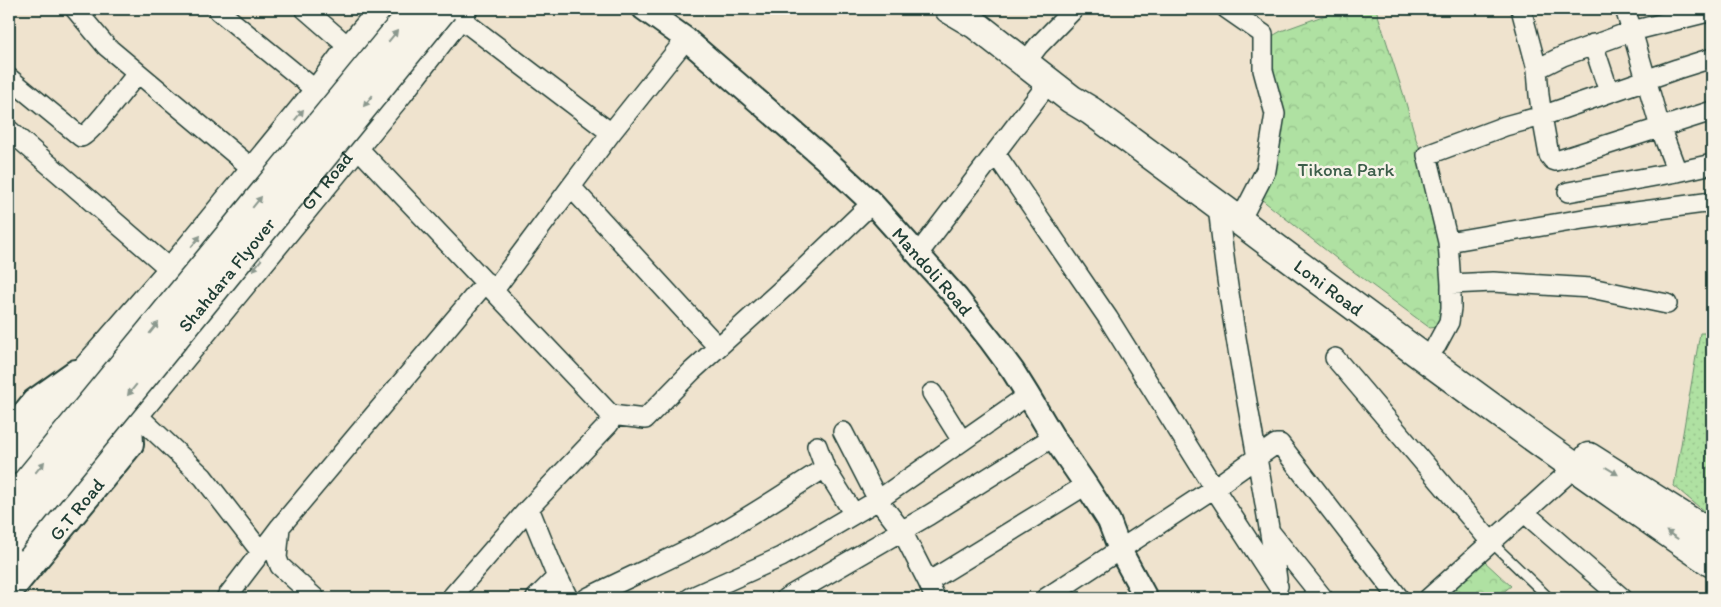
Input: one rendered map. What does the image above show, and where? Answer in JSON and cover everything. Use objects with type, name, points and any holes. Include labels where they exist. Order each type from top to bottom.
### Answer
[{"type":"main road","points":[[9,462],[58,401],[172,271],[384,9]]},
{"type":"main road","name":"Shahdara Flyover","points":[[9,504],[415,9]]},
{"type":"main road","name":"Loni Road","points":[[949,9],[976,24],[1028,59],[1234,211],[1418,354],[1582,462],[1712,535]]},
{"type":"main road","name":"Loni Road","points":[[970,9],[1028,59],[1048,82],[1234,211],[1364,293],[1574,449],[1582,462],[1712,563]]},
{"type":"main road","name":"Shahdara Flyover","points":[[9,541],[454,11]]},
{"type":"main road","name":"GT Road","points":[[132,418],[399,92],[454,11]]},
{"type":"main road","points":[[9,434],[35,402],[96,358]]},
{"type":"main road","points":[[9,567],[132,418]]},
{"type":"main road","name":"G.T Road","points":[[9,591],[130,444],[132,418]]},
{"type":"street","points":[[75,9],[106,46],[254,170]]},
{"type":"street","points":[[219,9],[222,14],[318,92]]},
{"type":"street","points":[[305,9],[399,92]]},
{"type":"street","name":"Mandoli Road","points":[[644,9],[686,39],[826,160],[872,203],[958,298],[1028,395],[1053,437],[1086,485],[1108,521],[1120,550],[1146,598]]},
{"type":"street","points":[[1028,59],[1074,9]]},
{"type":"street","points":[[1521,9],[1537,69],[1538,95],[1549,155],[1553,160],[1556,161],[1712,111]]},
{"type":"street","points":[[1625,9],[1660,127],[1677,172]]},
{"type":"street","points":[[1235,10],[1263,34],[1263,70],[1275,114],[1266,170],[1234,211],[1223,248],[1242,377],[1258,456],[1279,592]]},
{"type":"street","points":[[454,11],[611,133]]},
{"type":"street","points":[[1537,69],[1593,44],[1681,13],[1712,11]]},
{"type":"street","points":[[226,598],[280,527],[490,286],[571,187],[611,133],[686,39]]},
{"type":"street","points":[[1593,44],[1609,92]]},
{"type":"street","points":[[1436,346],[1449,322],[1451,308],[1450,284],[1448,242],[1428,155],[1505,126],[1542,116],[1712,58]]},
{"type":"street","points":[[9,78],[81,137],[94,126],[138,73]]},
{"type":"street","points":[[918,254],[1048,82]]},
{"type":"street","points":[[9,130],[172,271]]},
{"type":"street","points":[[356,145],[611,415],[645,419],[718,346],[789,283],[872,203]]},
{"type":"street","points":[[994,153],[1108,318],[1279,592]]},
{"type":"street","points":[[1568,192],[1712,164]]},
{"type":"street","points":[[571,187],[718,346]]},
{"type":"street","points":[[1448,242],[1583,219],[1712,202]]},
{"type":"street","points":[[1450,284],[1493,282],[1591,288],[1667,304]]},
{"type":"street","points":[[1335,358],[1491,542]]},
{"type":"street","points":[[932,392],[962,441]]},
{"type":"street","points":[[690,598],[781,558],[878,500],[1028,395]]},
{"type":"street","points":[[451,598],[529,508],[609,424],[611,415]]},
{"type":"street","points":[[132,418],[203,477],[261,552]]},
{"type":"street","points":[[843,432],[878,500],[902,531],[932,590],[1086,485]]},
{"type":"street","points":[[786,598],[902,531],[1053,437]]},
{"type":"street","points":[[1046,598],[1214,488],[1276,444],[1281,445],[1399,598]]},
{"type":"street","points":[[817,446],[825,468],[854,514]]},
{"type":"street","points":[[1428,598],[1582,462]]},
{"type":"street","points":[[587,598],[710,539],[825,468]]},
{"type":"street","points":[[529,508],[568,598]]},
{"type":"street","points":[[1525,513],[1622,598]]},
{"type":"street","points":[[280,527],[277,558],[280,566],[315,598]]},
{"type":"street","points":[[1270,534],[1323,598]]},
{"type":"street","points":[[536,598],[554,579],[555,571]]},
{"type":"lane","points":[[1491,542],[1549,598]]},
{"type":"green space","name":"Tikona Park","points":[[1342,9],[1376,9],[1416,139],[1429,172],[1450,309],[1436,327],[1430,328],[1346,266],[1261,199],[1274,100],[1269,38],[1281,31]]},
{"type":"green space","points":[[1700,333],[1712,333],[1712,518],[1674,486]]},
{"type":"green space","points":[[1484,561],[1511,586],[1502,593],[1507,598],[1438,598]]}]
